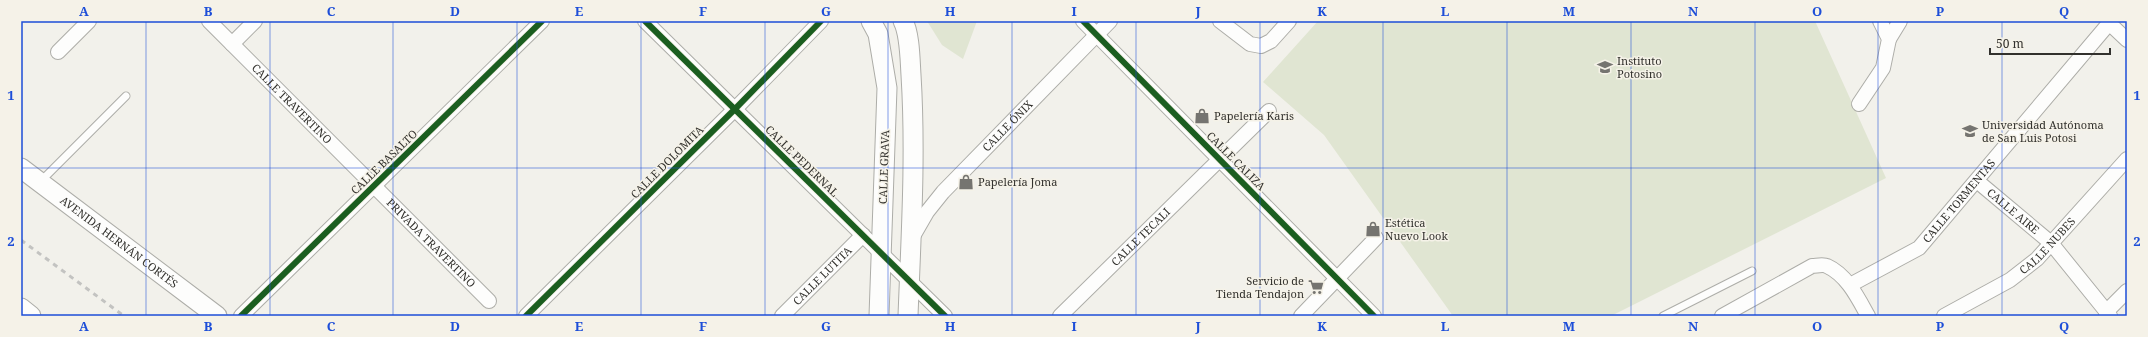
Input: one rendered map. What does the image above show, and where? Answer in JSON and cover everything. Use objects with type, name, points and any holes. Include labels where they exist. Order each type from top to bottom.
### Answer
[{"type":"main road","name":"CALLE GRAVA","points":[[871,21],[878,34],[887,88],[879,316]]},
{"type":"main road","points":[[903,21],[909,55],[912,100],[912,238],[908,316]]},
{"type":"main road","name":"AVENIDA HERNÁN CORTÉS","points":[[21,168],[217,316]]},
{"type":"main road","points":[[21,308],[32,316]]},
{"type":"street","points":[[58,52],[89,21]]},
{"type":"street","name":"CALLE TRAVERTINO","points":[[209,21],[373,186]]},
{"type":"street","points":[[232,44],[255,21]]},
{"type":"street","name":"CALLE BASALTO","points":[[241,316],[542,21]]},
{"type":"street","name":"CALLE PEDERNAL","points":[[645,21],[945,316]]},
{"type":"street","name":"CALLE DOLOMITA","points":[[526,316],[735,109],[821,21]]},
{"type":"street","name":"CALLE CALIZA","points":[[1083,21],[1220,158],[1374,316]]},
{"type":"street","name":"CALLE ÓNIX","points":[[912,238],[927,212],[943,192],[1110,21]]},
{"type":"street","points":[[1220,21],[1250,44],[1261,46],[1271,41],[1289,21]]},
{"type":"street","points":[[1880,21],[1889,39]]},
{"type":"street","points":[[1859,104],[1882,68],[1889,39],[1900,21]]},
{"type":"street","points":[[2110,22],[2127,40]]},
{"type":"street","name":"CALLE TORMENTAS","points":[[1850,285],[1918,248],[1977,181],[2110,22]]},
{"type":"street","name":"CALLE TECALI","points":[[1060,316],[1269,111]]},
{"type":"street","name":"CALLE NUBES","points":[[1949,315],[2010,280],[2037,259],[2127,159]]},
{"type":"street","name":"CALLE AIRE","points":[[1977,181],[2051,243],[2108,314]]},
{"type":"street","name":"PRIVADA TRAVERTINO","points":[[373,186],[489,301]]},
{"type":"street","name":"CALLE LUTITA","points":[[782,316],[863,235]]},
{"type":"street","points":[[1301,316],[1376,238]]},
{"type":"street","points":[[1722,316],[1812,266],[1826,265],[1839,274],[1850,285],[1868,316]]},
{"type":"street","points":[[2108,314],[2127,292]]},
{"type":"lane","points":[[40,182],[126,96]]},
{"type":"lane","points":[[1663,316],[1752,271]]},
{"type":"green space","points":[[927,21],[977,21],[963,59],[942,45]]},
{"type":"green space","points":[[1318,21],[1815,21],[1886,178],[1611,316],[1453,316],[1324,135],[1263,82]]},
{"type":"railway","points":[[21,240],[124,316]]},
{"type":"cycle path","points":[[241,316],[542,21]]},
{"type":"cycle path","points":[[645,21],[945,316]]},
{"type":"cycle path","points":[[526,316],[735,109],[821,21]]},
{"type":"cycle path","points":[[1083,21],[1374,316]]},
{"type":"place","name":"Instituto Potosino","points":[[1605,67]]},
{"type":"place","name":"Papelería Karis","points":[[1202,116]]},
{"type":"place","name":"Universidad Autónoma de San Luis Potosi","points":[[1970,131]]},
{"type":"place","name":"Papelería Joma","points":[[966,182]]},
{"type":"place","name":"Estética Nuevo Look","points":[[1373,229]]},
{"type":"place","name":"Servicio de Tienda Tendajon","points":[[1316,287]]}]
